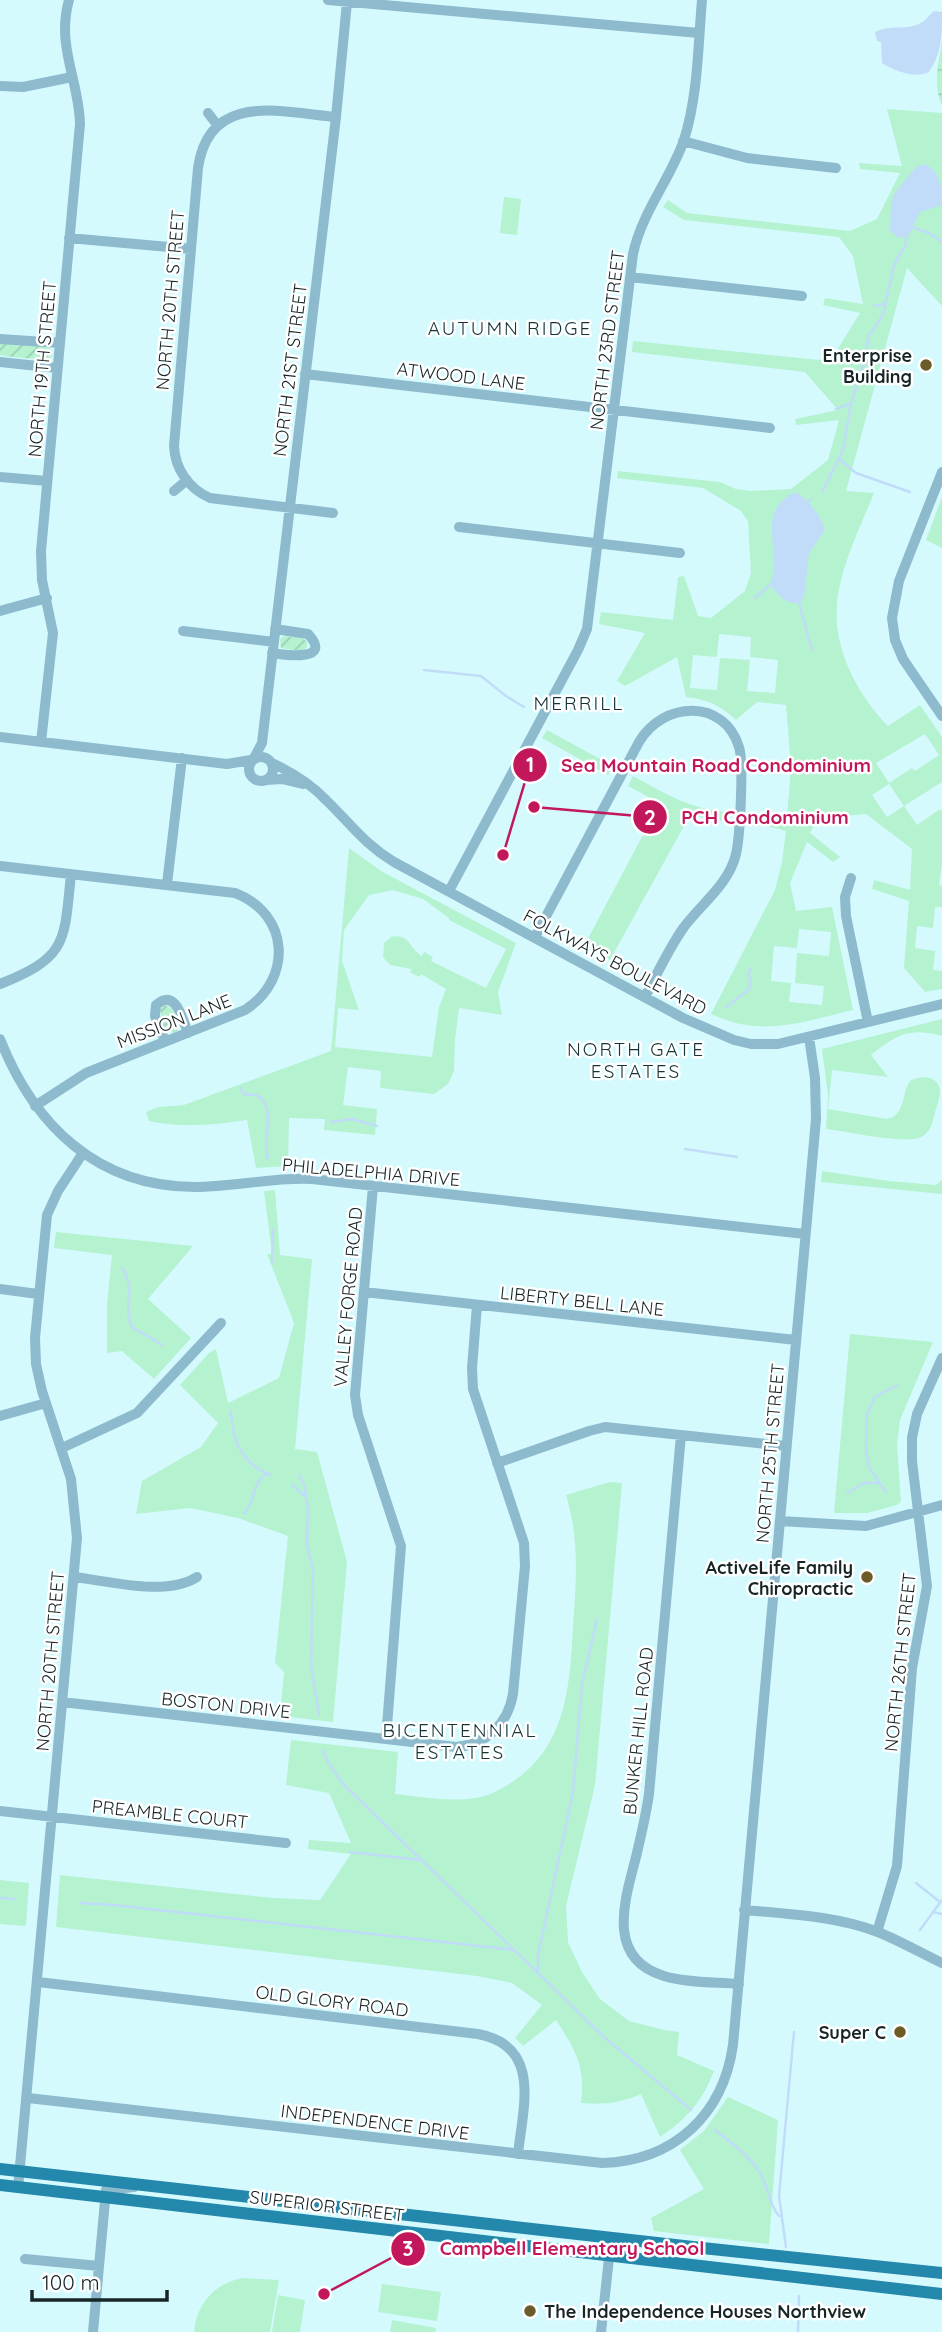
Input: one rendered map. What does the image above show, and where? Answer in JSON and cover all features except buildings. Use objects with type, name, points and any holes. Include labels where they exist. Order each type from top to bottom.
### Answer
[{"type":"main road","name":"SUPERIOR STREET","points":[[0,2169],[942,2273]]},
{"type":"main road","name":"SUPERIOR STREET","points":[[0,2185],[942,2294]]},
{"type":"main road","points":[[275,2217],[293,2210],[330,2213],[329,2206]]},
{"type":"main road","points":[[531,2246],[547,2240],[585,2241],[579,2235]]},
{"type":"street","name":"NORTH 19TH STREET","points":[[41,742],[53,644],[41,558],[80,124],[64,39],[69,0]]},
{"type":"street","points":[[328,0],[699,33]]},
{"type":"street","name":"NORTH 23RD STREET","points":[[449,891],[587,629],[633,254],[639,232],[684,141],[692,104],[702,0]]},
{"type":"street","name":"NORTH 21ST STREET","points":[[253,759],[262,743],[336,117],[347,2]]},
{"type":"street","points":[[0,86],[23,88],[72,77]]},
{"type":"street","points":[[208,113],[218,126],[236,114],[253,111],[336,117]]},
{"type":"street","name":"NORTH 20TH STREET","points":[[187,480],[176,462],[173,446],[201,152],[205,141],[218,126]]},
{"type":"street","points":[[684,141],[747,158],[836,168]]},
{"type":"street","points":[[69,238],[191,249]]},
{"type":"street","points":[[630,277],[802,296]]},
{"type":"street","points":[[0,339],[60,343]]},
{"type":"street","points":[[0,362],[57,368]]},
{"type":"street","name":"ATWOOD LANE","points":[[305,374],[770,428]]},
{"type":"street","points":[[942,472],[899,580],[892,618],[895,640],[903,659],[942,716]]},
{"type":"street","points":[[0,477],[47,481]]},
{"type":"street","points":[[174,491],[187,480],[200,492],[216,500],[333,513]]},
{"type":"street","points":[[459,527],[680,554]]},
{"type":"street","points":[[0,611],[47,598]]},
{"type":"street","points":[[272,653],[305,656],[313,647],[312,638],[308,634],[275,629]]},
{"type":"street","points":[[183,631],[274,642]]},
{"type":"street","points":[[535,937],[649,727],[677,712],[694,711],[707,714],[729,729],[741,752],[736,854],[724,881],[678,935],[645,997]]},
{"type":"street","points":[[0,737],[227,764],[261,756],[270,761],[272,773],[266,780],[256,780],[227,764]]},
{"type":"street","name":"NORTH 21ST STREET","points":[[262,743],[270,761]]},
{"type":"street","points":[[167,884],[182,758]]},
{"type":"street","points":[[251,776],[248,768],[253,759]]},
{"type":"street","name":"FOLKWAYS BOULEVARD","points":[[270,761],[294,774],[326,799],[357,834],[376,850],[715,1034],[769,1045],[942,1004]]},
{"type":"street","name":"FOLKWAYS BOULEVARD","points":[[266,780],[282,779],[310,787]]},
{"type":"street","name":"MISSION LANE","points":[[0,866],[223,890],[250,900],[270,921],[279,948],[277,971],[264,996],[245,1010],[86,1073],[35,1106]]},
{"type":"street","points":[[0,984],[30,972],[55,952],[65,925],[71,874]]},
{"type":"street","points":[[851,877],[845,897],[846,916],[868,1022]]},
{"type":"street","points":[[165,1041],[155,1013],[156,1005],[163,1000],[171,1000],[177,1005],[188,1033]]},
{"type":"street","name":"NORTH 25TH STREET","points":[[704,2116],[721,2089],[730,2066],[739,1984],[817,1103],[809,1037]]},
{"type":"street","name":"PHILADELPHIA DRIVE","points":[[0,1039],[18,1081],[58,1132],[83,1153],[124,1174],[170,1185],[211,1187],[296,1178],[805,1234]]},
{"type":"street","name":"NORTH 20TH STREET","points":[[18,2188],[74,1577],[76,1514],[71,1479],[46,1404],[35,1355],[38,1294],[48,1209],[83,1153]]},
{"type":"street","name":"VALLEY FORGE ROAD","points":[[373,1186],[355,1387],[356,1407],[396,1525],[401,1550],[386,1739]]},
{"type":"street","points":[[0,1289],[38,1294]]},
{"type":"street","name":"LIBERTY BELL LANE","points":[[364,1292],[796,1340]]},
{"type":"street","name":"BOSTON DRIVE","points":[[62,1702],[456,1746],[470,1745],[493,1732],[509,1710],[514,1688],[525,1559],[523,1538],[476,1402],[472,1382],[477,1305]]},
{"type":"street","points":[[62,1448],[138,1413],[221,1323]]},
{"type":"street","name":"NORTH 26TH STREET","points":[[877,1932],[897,1866],[911,1674],[926,1594],[926,1561],[917,1512],[912,1430],[942,1358]]},
{"type":"street","points":[[0,1416],[46,1404]]},
{"type":"street","points":[[498,1463],[599,1428],[612,1427],[786,1446]]},
{"type":"street","name":"BUNKER HILL ROAD","points":[[681,1435],[649,1794],[643,1829],[623,1905],[622,1922],[631,1950],[655,1972],[678,1979],[739,1984]]},
{"type":"street","points":[[780,1521],[866,1526],[942,1505]]},
{"type":"street","points":[[74,1577],[166,1587],[187,1583],[197,1577]]},
{"type":"street","name":"PREAMBLE COURT","points":[[0,1811],[286,1843]]},
{"type":"street","points":[[744,1910],[821,1918],[877,1932],[942,1963]]},
{"type":"street","name":"OLD GLORY ROAD","points":[[38,1982],[478,2034],[495,2039],[511,2050],[524,2075],[526,2089],[518,2154]]},
{"type":"street","name":"INDEPENDENCE DRIVE","points":[[28,2098],[598,2163],[648,2156],[686,2134],[704,2116]]},
{"type":"street","points":[[93,2332],[106,2190],[138,2185]]},
{"type":"street","points":[[601,2332],[608,2255],[615,2246],[638,2241]]},
{"type":"street","points":[[25,2259],[99,2266]]},
{"type":"green space","points":[[942,43],[942,106],[937,82]]},
{"type":"green space","points":[[887,109],[942,113],[942,306],[907,268],[846,491],[874,493],[842,576],[837,622],[843,654],[858,686],[877,714],[888,726],[920,705],[942,737],[942,782],[904,806],[917,825],[940,809],[942,812],[942,864],[939,885],[942,886],[942,907],[935,907],[933,928],[917,926],[915,948],[935,951],[933,970],[942,971],[942,989],[925,992],[904,968],[909,901],[872,889],[874,880],[910,890],[912,849],[866,814],[818,818],[810,833],[840,857],[833,862],[807,842],[790,883],[796,911],[832,907],[853,1010],[782,1026],[748,1025],[711,1014],[775,890],[782,862],[786,831],[750,825],[750,814],[787,817],[791,768],[786,705],[757,702],[736,720],[713,704],[686,697],[677,657],[625,686],[617,681],[645,633],[599,624],[601,612],[673,620],[678,577],[684,576],[698,616],[711,618],[745,591],[751,573],[748,521],[741,511],[703,488],[617,478],[618,471],[720,482],[736,489],[751,491],[791,489],[828,460],[839,420],[796,425],[795,419],[838,410],[805,372],[632,352],[633,341],[819,360],[837,350],[860,313],[823,305],[825,298],[863,304],[853,256],[839,237],[684,220],[663,207],[668,200],[687,213],[850,231],[877,219],[900,173],[860,169],[859,163],[902,166]],"holes":[[[719,634],[751,637],[750,657],[778,660],[775,693],[747,691],[750,660],[720,658],[717,690],[690,688],[693,655],[717,657]],[[925,734],[939,755],[915,771],[912,768],[889,783],[876,763]],[[889,784],[904,806],[887,817],[872,795]],[[799,929],[831,932],[829,956],[797,953],[795,983],[824,986],[822,1005],[789,1002],[791,983],[771,981],[774,946],[797,948]]]},
{"type":"green space","points":[[504,197],[521,199],[517,235],[500,233]]},
{"type":"green space","points":[[0,343],[48,347],[53,356],[45,360],[3,356],[0,355]]},
{"type":"green space","points":[[942,497],[942,548],[926,540]]},
{"type":"green space","points":[[285,636],[303,638],[307,647],[302,651],[281,648],[280,639]]},
{"type":"green space","points":[[547,730],[613,766],[608,775],[542,738]]},
{"type":"green space","points":[[633,776],[690,804],[728,812],[728,822],[690,815],[610,960],[584,946],[660,803],[628,786]]},
{"type":"green space","points":[[349,848],[381,871],[516,943],[498,992],[502,1015],[459,1008],[454,1071],[448,1084],[434,1094],[380,1088],[381,1071],[348,1067],[343,1105],[377,1109],[375,1135],[324,1130],[325,1119],[289,1118],[288,1166],[256,1168],[247,1120],[198,1125],[149,1121],[146,1112],[158,1107],[184,1105],[331,1051]],"holes":[[[393,890],[423,899],[449,920],[506,949],[486,988],[431,961],[433,957],[424,952],[422,956],[406,939],[391,937],[384,943],[383,957],[390,965],[412,969],[410,972],[419,977],[421,974],[446,989],[439,1007],[432,1057],[335,1047],[338,1008],[359,1010],[342,961],[344,930],[369,895]]]},
{"type":"green space","points":[[164,1005],[172,1008],[178,1025],[178,1030],[173,1033],[166,1030],[160,1010]]},
{"type":"green space","points":[[942,1019],[942,1036],[920,1032],[903,1035],[871,1055],[888,1077],[832,1070],[828,1109],[887,1119],[900,1109],[910,1081],[924,1077],[933,1079],[939,1086],[940,1093],[930,1129],[926,1134],[916,1139],[905,1139],[826,1129],[828,1096],[822,1049]]},
{"type":"green space","points":[[822,1171],[936,1185],[942,1180],[942,1194],[821,1182]]},
{"type":"green space","points":[[275,1190],[280,1255],[312,1259],[295,1449],[317,1452],[347,1562],[333,1722],[280,1716],[284,1672],[275,1663],[288,1536],[238,1518],[190,1508],[136,1514],[142,1481],[201,1447],[218,1423],[180,1385],[209,1353],[216,1349],[228,1403],[279,1378],[294,1323],[267,1254],[272,1254],[264,1191]]},
{"type":"green space","points":[[56,1232],[193,1246],[148,1299],[191,1338],[154,1379],[122,1351],[107,1353],[107,1305],[112,1255],[54,1248]]},
{"type":"green space","points":[[850,1334],[933,1342],[900,1420],[897,1445],[901,1501],[897,1505],[867,1513],[834,1513]]},
{"type":"green space","points":[[610,1482],[622,1483],[595,1785],[566,1906],[568,1942],[582,1972],[600,1999],[629,2021],[679,2032],[677,2055],[714,2071],[699,2100],[686,2116],[669,2130],[660,2137],[641,2094],[612,2103],[581,2103],[582,2079],[578,2059],[556,2020],[523,2046],[515,2038],[542,2005],[512,1983],[477,1976],[56,1927],[60,1875],[273,1898],[320,1900],[351,1854],[308,1849],[309,1840],[351,1843],[329,1793],[286,1785],[291,1740],[398,1752],[395,1794],[445,1799],[475,1798],[500,1789],[523,1774],[538,1760],[549,1743],[557,1726],[567,1688],[572,1648],[576,1561],[566,1495]]},
{"type":"green space","points":[[0,1880],[29,1883],[26,1926],[0,1924]]},
{"type":"green space","points":[[728,2097],[778,2120],[769,2244],[654,2231],[651,2218],[704,2189],[680,2150],[704,2131]]},
{"type":"green space","points":[[242,2278],[279,2280],[270,2332],[194,2332],[199,2312],[209,2296],[223,2285]]},
{"type":"green space","points":[[382,2284],[441,2292],[437,2321],[378,2312]]},
{"type":"green space","points":[[278,2295],[305,2300],[300,2332],[272,2332]]},
{"type":"green space","points":[[392,2320],[436,2328],[435,2332],[390,2332]]},
{"type":"water","points":[[934,11],[942,12],[941,36],[937,58],[929,72],[918,75],[905,73],[882,63],[881,42],[877,41],[875,32],[916,25]]},
{"type":"water","points":[[925,164],[937,176],[942,205],[920,212],[908,237],[899,238],[890,231],[894,194],[916,167]]},
{"type":"water","points":[[795,492],[813,508],[825,530],[809,553],[804,597],[801,602],[791,603],[783,599],[770,584],[774,560],[772,522],[782,501]]},
{"type":"waterway","points":[[912,227],[929,233],[942,242]]},
{"type":"waterway","points":[[822,492],[843,450],[851,404],[864,364],[869,335],[883,315],[894,265],[907,237]]},
{"type":"waterway","points":[[874,306],[884,304]]},
{"type":"waterway","points":[[836,409],[849,404]]},
{"type":"waterway","points":[[839,459],[856,473],[910,492]]},
{"type":"waterway","points":[[808,502],[811,499]]},
{"type":"waterway","points":[[755,598],[770,585]]},
{"type":"waterway","points":[[799,603],[812,650]]},
{"type":"waterway","points":[[424,670],[481,676],[524,707]]},
{"type":"waterway","points":[[727,1007],[749,989],[751,980],[748,974],[751,968]]},
{"type":"waterway","points":[[240,1088],[244,1094],[259,1096],[264,1102],[268,1117],[268,1158]]},
{"type":"waterway","points":[[331,1122],[352,1119],[377,1126]]},
{"type":"waterway","points":[[685,1149],[737,1157]]},
{"type":"waterway","points":[[272,1263],[273,1229]]},
{"type":"waterway","points":[[122,1268],[128,1284],[128,1312],[132,1327],[162,1345]]},
{"type":"waterway","points":[[886,1492],[869,1467],[866,1451],[867,1414],[875,1397],[897,1385]]},
{"type":"waterway","points":[[230,1411],[239,1448],[252,1464],[271,1475]]},
{"type":"waterway","points":[[244,1514],[258,1482],[267,1474]]},
{"type":"waterway","points":[[299,1475],[304,1485],[308,1509],[307,1546],[313,1569],[311,1665],[319,1715]]},
{"type":"waterway","points":[[847,1493],[864,1483],[879,1483]]},
{"type":"waterway","points":[[292,1485],[305,1496]]},
{"type":"waterway","points":[[538,1973],[538,1955],[573,1792],[582,1684],[597,1619]]},
{"type":"waterway","points":[[323,1751],[343,1784],[604,2037],[691,2110]]},
{"type":"waterway","points":[[350,1852],[420,1860]]},
{"type":"waterway","points":[[916,1883],[940,1902]]},
{"type":"waterway","points":[[0,1898],[14,1899]]},
{"type":"waterway","points":[[920,1930],[942,1900]]},
{"type":"waterway","points":[[80,1903],[514,1950]]},
{"type":"waterway","points":[[933,1912],[942,1914]]},
{"type":"waterway","points":[[786,2247],[779,2196],[794,2032]]},
{"type":"waterway","points":[[715,2130],[755,2165],[779,2216]]},
{"type":"waterway","points":[[798,2332],[799,2296]]},
{"type":"place","name":"Enterprise Building","points":[[926,365]]},
{"type":"place","name":"PCH Condominium","points":[[534,807]]},
{"type":"place","name":"Sea Mountain Road Condominium","points":[[503,855]]},
{"type":"place","name":"ActiveLife Family Chiropractic","points":[[867,1577]]},
{"type":"place","name":"Super C","points":[[900,2032]]},
{"type":"place","name":"Campbell Elementary School","points":[[324,2294]]},
{"type":"place","name":"The Independence Houses Northview","points":[[530,2311]]},
{"type":"district","name":"AUTUMN RIDGE","points":[[510,328]]},
{"type":"district","name":"MERRILL","points":[[579,703]]},
{"type":"district","name":"NORTH GATE ESTATES","points":[[636,1060]]},
{"type":"district","name":"BICENTENNIAL ESTATES","points":[[460,1741]]}]
